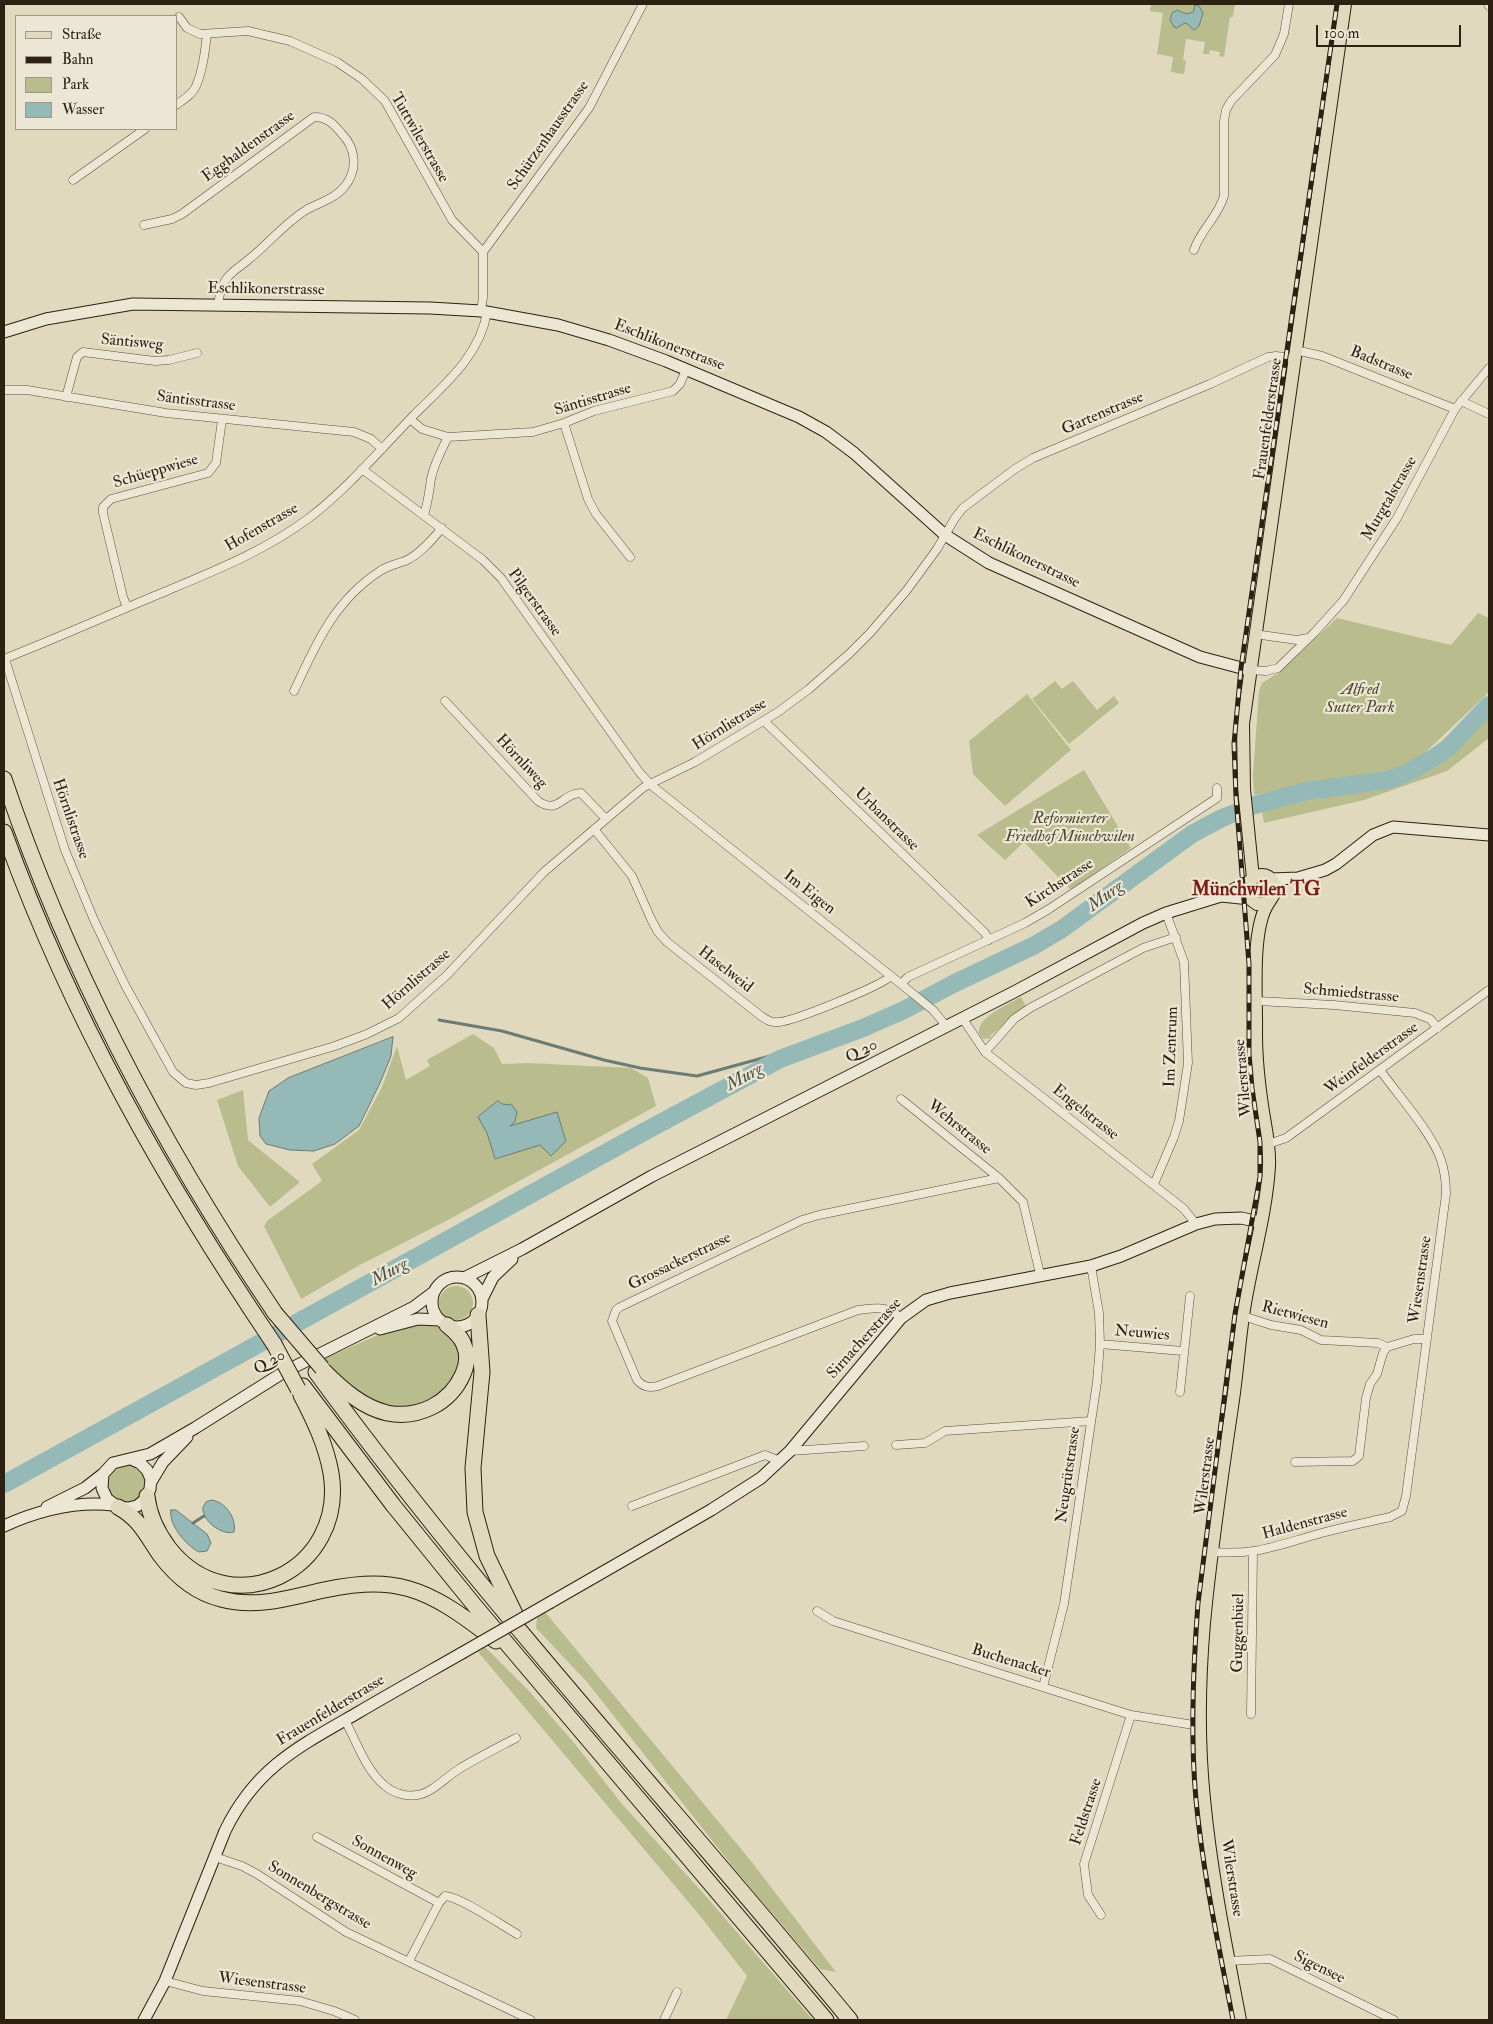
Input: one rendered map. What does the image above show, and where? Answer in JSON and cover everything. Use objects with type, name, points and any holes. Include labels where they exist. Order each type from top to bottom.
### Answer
[{"type":"highway","points":[[4,778],[56,914],[91,994],[125,1064],[193,1186],[275,1313],[319,1370],[409,1496],[530,1644],[850,2020]]},
{"type":"highway","points":[[4,832],[56,961],[114,1081],[187,1210],[301,1388],[518,1659],[826,2020]]},
{"type":"highway","points":[[478,1315],[482,1372],[473,1468],[475,1512],[492,1569],[530,1644]]},
{"type":"highway","points":[[319,1370],[348,1393],[371,1407],[397,1414],[423,1411],[447,1397],[465,1370],[466,1356],[464,1344],[457,1334],[443,1322]]},
{"type":"highway","points":[[149,1489],[150,1516],[167,1545],[185,1564],[209,1579],[230,1584],[254,1584],[274,1580],[297,1567],[312,1552],[324,1533],[330,1514],[332,1493],[331,1474],[324,1448],[301,1388]]},
{"type":"highway","points":[[115,1506],[138,1521],[159,1553],[174,1570],[190,1584],[217,1598],[234,1602],[259,1603],[348,1585],[380,1583],[397,1585],[419,1591],[445,1603],[518,1659]]},
{"type":"main road","name":"Frauenfelderstrasse","points":[[1259,878],[1249,840],[1247,823],[1244,789],[1243,724],[1254,634],[1346,4]]},
{"type":"main road","name":"Eschlikonerstrasse","points":[[4,332],[46,319],[133,304],[430,308],[484,312],[558,325],[609,340],[768,402],[799,417],[826,432],[854,453],[944,535],[989,563],[1112,617],[1174,647],[1200,657],[1249,670]]},
{"type":"main road","points":[[1298,878],[1259,878],[1247,890],[1251,900],[1260,904],[1272,899],[1298,878],[1336,864],[1367,839],[1392,827],[1489,834]]},
{"type":"main road","points":[[1259,878],[1275,886],[1272,899]]},
{"type":"main road","name":"Q 20","points":[[4,1526],[79,1492],[103,1474],[115,1461],[148,1455],[284,1372],[419,1304],[434,1292],[439,1284],[448,1278],[464,1278],[522,1249],[652,1176],[963,1019],[1096,946],[1166,913],[1221,896],[1259,878]]},
{"type":"main road","name":"Q 20","points":[[1221,896],[1251,900]]},
{"type":"main road","name":"Wilerstrasse","points":[[1258,935],[1272,899]]},
{"type":"main road","name":"Wilerstrasse","points":[[1240,2020],[1210,1854],[1200,1726],[1204,1631],[1213,1552],[1243,1316],[1267,1190],[1268,1144],[1256,1046],[1258,935],[1251,900]]},
{"type":"main road","name":"Sirnacherstrasse","points":[[551,1602],[761,1478],[790,1451],[901,1318],[913,1308],[937,1296],[1040,1274],[1091,1266],[1121,1256],[1196,1224],[1223,1218],[1242,1218],[1260,1222]]},
{"type":"main road","name":"Q 20","points":[[364,1333],[418,1319],[464,1326],[470,1323],[478,1315],[482,1299],[493,1276],[522,1249]]},
{"type":"main road","points":[[464,1278],[476,1285],[482,1299]]},
{"type":"main road","points":[[434,1292],[433,1306],[443,1322]]},
{"type":"main road","name":"Q 20","points":[[31,1515],[96,1503],[133,1507],[141,1504],[164,1462],[195,1428]]},
{"type":"main road","points":[[131,1459],[146,1468],[149,1489]]},
{"type":"main road","points":[[103,1474],[103,1492],[115,1506]]},
{"type":"main road","name":"Frauenfelderstrasse","points":[[144,2020],[165,1981],[234,1812],[258,1780],[288,1754],[551,1602]]},
{"type":"street","name":"Schützenhausstrasse","points":[[483,252],[589,108],[643,4]]},
{"type":"street","points":[[1194,250],[1202,232],[1221,207],[1224,196],[1224,121],[1226,110],[1231,101],[1262,69],[1277,50],[1284,34],[1289,4]]},
{"type":"street","name":"Tuttwilerstrasse","points":[[178,17],[187,28],[200,34],[248,31],[278,37],[316,52],[362,79],[386,101],[452,220],[483,252]]},
{"type":"street","points":[[178,104],[188,96],[196,86],[204,56],[207,34]]},
{"type":"street","name":"Egghaldenstrasse","points":[[144,225],[172,219],[182,214],[314,117],[328,120],[336,127],[349,142],[354,157],[351,176],[346,185],[340,192],[290,222],[231,274],[222,287],[218,306]]},
{"type":"street","points":[[73,180],[144,130]]},
{"type":"street","points":[[483,252],[484,312]]},
{"type":"street","name":"Hofenstrasse","points":[[4,659],[227,565],[283,536],[309,518],[362,469],[452,376],[474,350],[481,335],[484,312]]},
{"type":"street","name":"Säntisweg","points":[[66,397],[77,357],[84,352],[155,361],[169,360],[197,353]]},
{"type":"street","name":"Badstrasse","points":[[1295,354],[1322,356],[1455,409]]},
{"type":"street","name":"Gartenstrasse","points":[[944,535],[963,508],[1015,469],[1033,458],[1210,384],[1268,357],[1295,354]]},
{"type":"street","name":"Murgtalstrasse","points":[[1249,670],[1266,671],[1278,668],[1343,600],[1386,536],[1455,409],[1489,368]]},
{"type":"street","name":"Säntisstrasse","points":[[410,419],[422,429],[448,438],[533,432],[564,423],[594,411],[673,391],[680,384],[686,370]]},
{"type":"street","name":"Säntisstrasse","points":[[4,390],[27,390],[166,414],[354,432],[371,439],[382,448]]},
{"type":"street","points":[[1461,401],[1489,414]]},
{"type":"street","name":"Schüeppwiese","points":[[127,608],[103,513],[103,506],[111,499],[208,473],[216,463],[222,420]]},
{"type":"street","points":[[564,423],[588,499],[596,514],[630,558]]},
{"type":"street","points":[[424,515],[429,499],[431,478],[439,454],[448,438]]},
{"type":"street","name":"Pilgerstrasse","points":[[362,469],[483,560],[501,578],[640,773],[651,785]]},
{"type":"street","points":[[294,691],[323,630],[342,605],[379,571],[410,558],[442,528]]},
{"type":"street","name":"Hörnlistrasse","points":[[4,659],[65,850],[94,920],[125,985],[164,1057],[179,1078],[196,1085],[335,1046],[367,1034],[399,1018],[447,975],[544,872],[644,788],[695,762],[764,721],[809,689],[870,633],[907,590],[937,549],[944,535]]},
{"type":"street","points":[[1254,634],[1297,640],[1308,638]]},
{"type":"street","name":"Hörnliweg","points":[[445,701],[538,801],[545,806],[552,807],[575,793],[581,793],[606,819]]},
{"type":"street","name":"Urbanstrasse","points":[[764,721],[808,766],[985,933],[989,940]]},
{"type":"street","name":"Im Eigen","points":[[651,785],[933,1010],[947,1027]]},
{"type":"street","name":"Kirchstrasse","points":[[901,984],[908,977],[989,940],[1049,909],[1209,804],[1217,798],[1217,788]]},
{"type":"street","name":"Haselweid","points":[[594,829],[632,876],[653,923],[667,942],[771,1022],[791,1019],[844,999],[881,984],[891,976]]},
{"type":"street","name":"Im Zentrum","points":[[1154,1184],[1179,1121],[1187,1082],[1188,1063],[1184,962],[1166,913]]},
{"type":"street","points":[[986,1052],[1014,1019],[1030,1008],[1143,948],[1176,937]]},
{"type":"street","name":"Weinfelderstrasse","points":[[1268,1144],[1286,1138],[1489,990]]},
{"type":"street","name":"Schmiedstrasse","points":[[1257,1001],[1334,1005],[1415,1013],[1430,1019],[1438,1028]]},
{"type":"street","name":"Engelstrasse","points":[[963,1019],[986,1052],[1154,1184],[1188,1213],[1196,1224]]},
{"type":"street","name":"Wiesenstrasse","points":[[1380,1070],[1432,1140],[1445,1174],[1446,1194],[1406,1496],[1402,1511]]},
{"type":"street","name":"Wehrstrasse","points":[[901,1099],[999,1178]]},
{"type":"street","points":[[999,1178],[1023,1202],[1040,1274]]},
{"type":"street","name":"Grossackerstrasse","points":[[901,1318],[893,1312],[881,1308],[858,1310],[650,1388],[637,1380],[612,1321],[616,1310],[620,1307],[802,1220],[999,1178]]},
{"type":"street","name":"Neugrütstrasse","points":[[1043,1687],[1064,1604],[1097,1382],[1100,1344],[1099,1313],[1091,1266]]},
{"type":"street","name":"Neuwies","points":[[1180,1392],[1190,1296]]},
{"type":"street","name":"Rietwiesen","points":[[1243,1316],[1271,1325],[1301,1330],[1321,1340],[1378,1343],[1387,1348]]},
{"type":"street","points":[[1295,1462],[1353,1461],[1357,1458],[1359,1456],[1368,1391],[1370,1384],[1377,1374],[1382,1353],[1387,1348],[1414,1339],[1427,1339]]},
{"type":"street","name":"Neuwies","points":[[1100,1344],[1183,1351]]},
{"type":"street","points":[[896,1445],[926,1442],[945,1431],[1091,1421]]},
{"type":"street","points":[[790,1451],[864,1446]]},
{"type":"street","points":[[632,1506],[765,1456],[780,1461]]},
{"type":"street","name":"Haldenstrasse","points":[[1213,1552],[1253,1552],[1272,1548],[1390,1517],[1402,1511]]},
{"type":"street","name":"Guggenbüel","points":[[1252,1714],[1253,1552]]},
{"type":"street","name":"Buchenacker","points":[[817,1611],[833,1621],[1131,1715],[1200,1726]]},
{"type":"street","name":"Feldstrasse","points":[[1101,1915],[1088,1895],[1084,1864],[1131,1715]]},
{"type":"street","points":[[344,1720],[374,1774],[385,1786],[398,1793],[410,1796],[427,1791],[459,1769],[516,1738]]},
{"type":"street","name":"Sonnenweg","points":[[317,1837],[439,1903]]},
{"type":"street","name":"Sonnenbergstrasse","points":[[215,1856],[257,1874],[346,1932],[532,2020]]},
{"type":"street","points":[[409,1961],[439,1903],[446,1896],[451,1896],[517,1934]]},
{"type":"street","name":"Sigensee","points":[[1228,1961],[1270,1959],[1394,2020]]},
{"type":"street","name":"Wiesenstrasse","points":[[165,1981],[202,1991],[300,2000],[355,2020]]},
{"type":"street","points":[[664,2020],[677,1992]]},
{"type":"green space","points":[[1151,4],[1235,4],[1233,17],[1230,17],[1224,57],[1219,56],[1220,52],[1210,50],[1209,54],[1203,54],[1205,42],[1186,39],[1183,60],[1186,61],[1184,74],[1171,72],[1173,57],[1157,54],[1163,13],[1150,11]]},
{"type":"green space","name":"Alfred Sutter Park","points":[[1478,613],[1489,618],[1489,692],[1408,769],[1254,795],[1253,775],[1259,691],[1262,683],[1281,671],[1337,618],[1451,645]]},
{"type":"green space","points":[[1055,681],[1062,689],[1073,681],[1097,710],[1114,696],[1119,703],[1069,744],[1032,699]]},
{"type":"green space","points":[[1027,694],[1071,750],[1005,806],[973,774],[969,741]]},
{"type":"green space","points":[[1489,696],[1489,738],[1447,771],[1364,800],[1264,823],[1260,798],[1409,770],[1481,706]]},
{"type":"green space","name":"Reformierter Friedhof Münchwilen","points":[[1084,770],[1131,848],[1071,890],[1024,842],[1005,860],[977,835]]},
{"type":"green space","points":[[1021,997],[1026,1006],[990,1036],[991,1038],[983,1039],[979,1033],[980,1026],[984,1020]]},
{"type":"green space","points":[[473,1034],[494,1048],[502,1064],[528,1063],[631,1068],[648,1078],[656,1106],[448,1220],[358,1266],[301,1299],[264,1226],[267,1221],[322,1181],[312,1164],[359,1130],[382,1087],[397,1046],[406,1080],[430,1066],[427,1060]]},
{"type":"green space","points":[[243,1090],[248,1140],[300,1182],[270,1207],[238,1166],[217,1100]]},
{"type":"green space","points":[[456,1286],[468,1291],[473,1303],[468,1315],[456,1320],[444,1315],[439,1303],[444,1291]]},
{"type":"green space","points":[[422,1324],[434,1325],[443,1329],[452,1338],[458,1349],[460,1362],[456,1377],[443,1392],[415,1408],[379,1406],[345,1384],[324,1359],[380,1334]]},
{"type":"green space","points":[[126,1465],[140,1470],[145,1484],[140,1498],[126,1503],[112,1498],[107,1484],[112,1470]]},
{"type":"green space","points":[[545,1612],[751,1861],[836,1972],[820,1969],[737,1872],[587,1682],[536,1628],[537,1617]]},
{"type":"green space","points":[[485,1647],[529,1691],[575,1744],[622,1804],[703,1893],[813,2020],[726,2020],[747,1976],[701,1917],[478,1652]]},
{"type":"water","points":[[1195,5],[1199,6],[1203,13],[1199,26],[1194,30],[1186,23],[1177,28],[1174,27],[1170,20],[1172,13],[1177,10],[1191,13]]},
{"type":"water","points":[[393,1037],[391,1056],[359,1126],[335,1144],[314,1151],[290,1150],[266,1144],[260,1136],[259,1118],[269,1091],[288,1078]]},
{"type":"water","points":[[498,1101],[502,1104],[512,1105],[517,1112],[515,1122],[510,1126],[557,1112],[566,1141],[551,1156],[540,1145],[495,1159],[487,1133],[478,1117]]},
{"type":"water","points":[[212,1500],[222,1504],[229,1512],[234,1522],[234,1532],[229,1533],[218,1529],[205,1517],[203,1507],[206,1502]]},
{"type":"water","points":[[171,1510],[176,1510],[207,1534],[211,1543],[207,1551],[199,1552],[184,1540],[172,1522]]},
{"type":"waterway","name":"Murg","points":[[4,1484],[780,1059],[863,1028],[904,1010],[953,984],[1035,945],[1062,929],[1192,834],[1222,818],[1255,805],[1306,791],[1388,780],[1405,774],[1449,747],[1489,705]]},
{"type":"waterway","points":[[439,1020],[502,1031],[604,1060],[640,1068],[697,1076],[770,1056],[777,1061]]},
{"type":"waterway","points":[[193,1523],[204,1516]]},
{"type":"railway","points":[[1233,2020],[1203,1855],[1194,1775],[1193,1726],[1198,1603],[1235,1314],[1260,1177],[1260,1142],[1249,1054],[1249,964],[1236,797],[1234,744],[1241,668],[1337,4]]},
{"type":"district","name":"Münchwilen TG","points":[[1256,891]]}]
